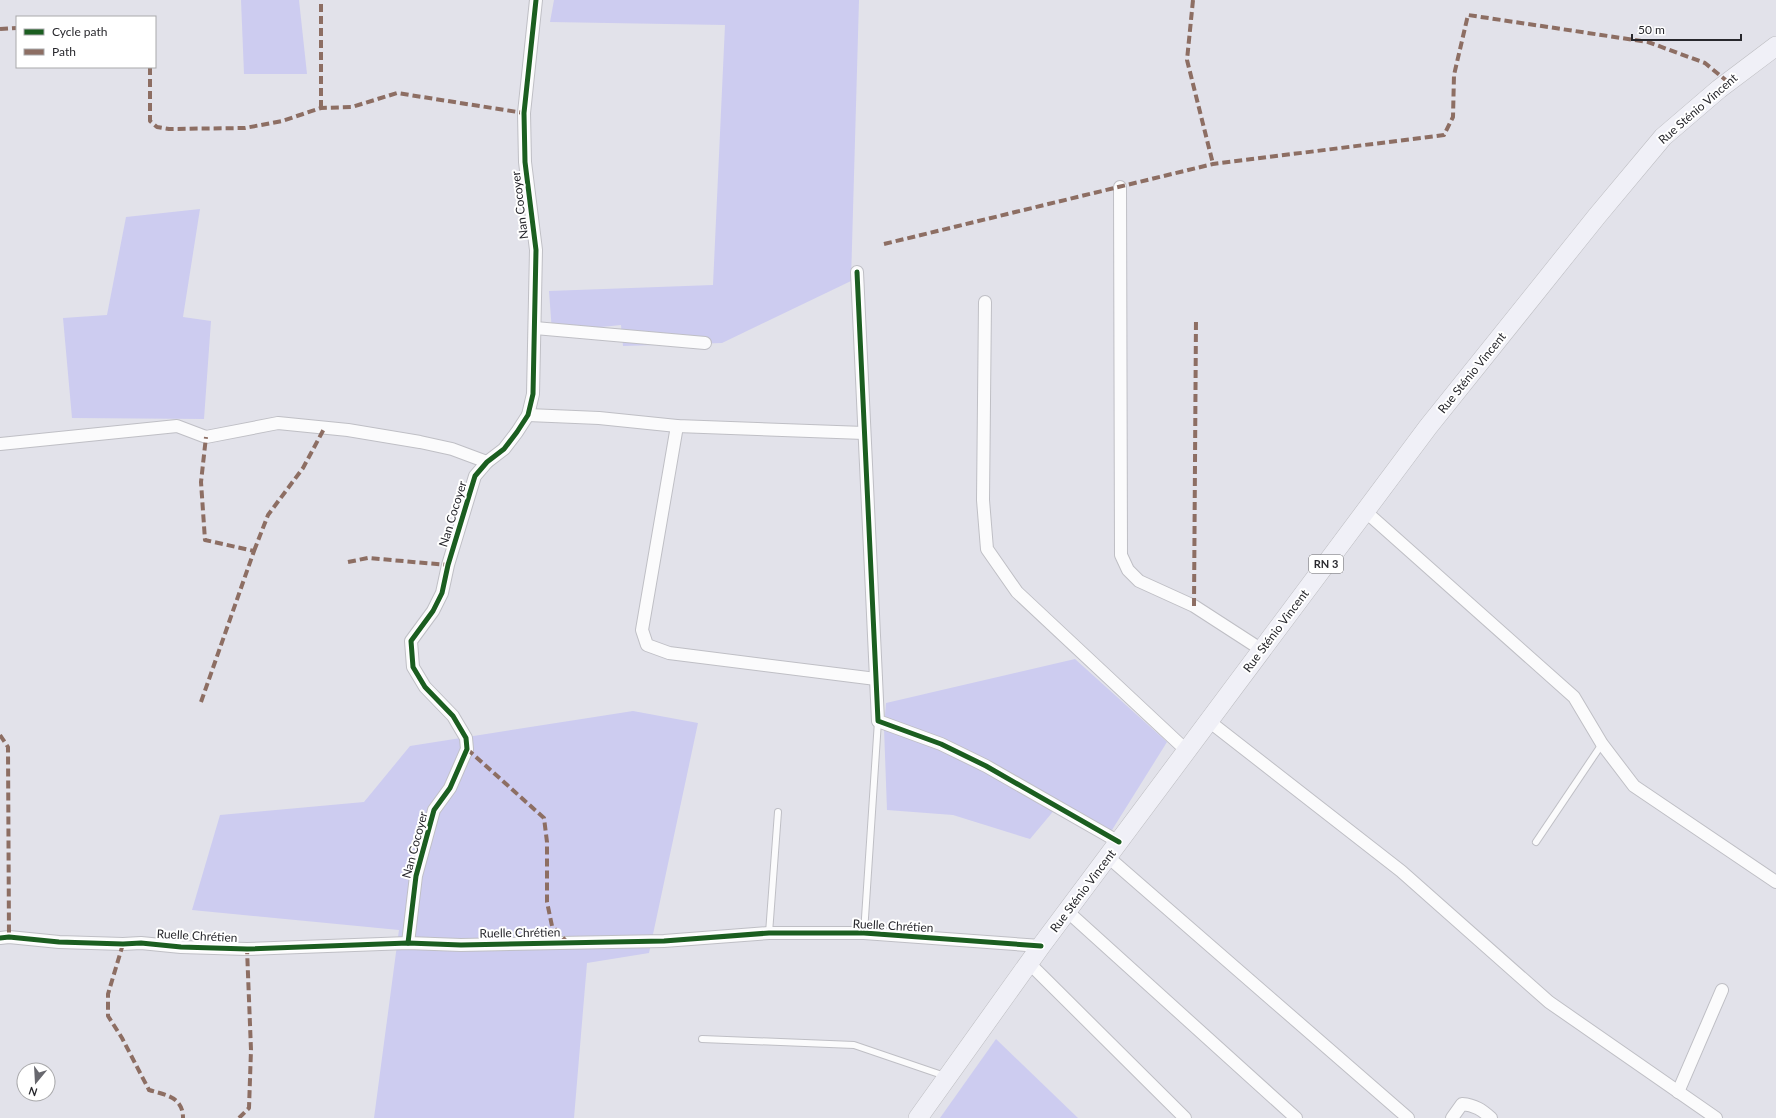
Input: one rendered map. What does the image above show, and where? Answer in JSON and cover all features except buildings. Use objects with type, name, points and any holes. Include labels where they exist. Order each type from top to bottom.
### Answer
[{"type":"main road","name":"Rue Sténio Vincent","points":[[918,1118],[1041,946],[1188,752],[1428,427],[1597,216],[1663,137],[1719,89],[1776,46]]},
{"type":"street","name":"Nan Cocoyer","points":[[408,943],[416,876],[434,810],[450,788],[467,749],[466,738],[453,716],[425,687],[413,667],[410,641],[433,610],[442,593],[448,565],[475,476],[487,462],[504,449],[517,432],[528,415],[533,394],[536,250],[525,162],[524,113],[536,0]]},
{"type":"street","points":[[1120,187],[1121,555],[1128,570],[1139,581],[1194,606],[1262,650]]},
{"type":"street","points":[[857,272],[878,721],[941,744],[967,757],[1119,842]]},
{"type":"street","points":[[985,302],[983,500],[987,549],[1017,592],[1188,752]]},
{"type":"street","points":[[535,328],[705,344]]},
{"type":"street","points":[[528,415],[599,418],[677,426],[864,433]]},
{"type":"street","points":[[0,444],[177,426],[206,436],[278,423],[348,430],[420,442],[452,449],[487,462]]},
{"type":"street","points":[[677,426],[642,630],[647,645],[669,653],[876,679]]},
{"type":"street","points":[[1365,511],[1574,697],[1602,744],[1634,786],[1776,882]]},
{"type":"street","points":[[1210,722],[1401,871],[1549,1002],[1716,1118]]},
{"type":"street","points":[[1108,857],[1408,1118]]},
{"type":"street","points":[[1067,911],[1296,1118]]},
{"type":"street","name":"Ruelle Chrétien","points":[[0,938],[58,942],[123,944],[141,943],[181,947],[247,949],[408,943],[460,944],[664,941],[769,933],[864,933],[1041,946]]},
{"type":"street","points":[[1029,963],[1185,1118]]},
{"type":"street","points":[[1678,1092],[1722,990]]},
{"type":"street","points":[[1452,1118],[1462,1104],[1471,1104],[1491,1118]]},
{"type":"lane","points":[[864,933],[878,721]]},
{"type":"lane","points":[[1536,842],[1602,744]]},
{"type":"lane","points":[[769,933],[778,812]]},
{"type":"lane","points":[[702,1039],[854,1045],[948,1077]]},
{"type":"shaded area","points":[[241,0],[299,0],[307,74],[244,74]]},
{"type":"shaded area","points":[[554,0],[859,0],[851,281],[722,343],[623,346],[621,325],[552,332],[549,291],[713,285],[725,25],[550,22]]},
{"type":"shaded area","points":[[200,209],[183,317],[211,321],[204,419],[72,418],[63,318],[107,315],[126,217]]},
{"type":"shaded area","points":[[1075,659],[1167,742],[1107,838],[1056,808],[1030,839],[953,815],[887,810],[884,728],[886,703]]},
{"type":"shaded area","points":[[633,711],[698,723],[649,953],[587,963],[574,1118],[374,1118],[399,930],[192,910],[220,815],[364,802],[410,746]]},
{"type":"shaded area","points":[[996,1039],[1078,1118],[940,1118]]},
{"type":"marked path","points":[[321,0],[321,108]]},
{"type":"marked path","points":[[1193,0],[1187,60],[1213,164]]},
{"type":"marked path","points":[[884,244],[1213,164],[1444,135],[1453,117],[1454,75],[1468,15],[1648,42],[1705,63],[1728,82]]},
{"type":"marked path","points":[[0,29],[16,28]]},
{"type":"marked path","points":[[150,68],[150,121],[157,127],[169,129],[245,128],[282,121],[321,108],[352,107],[397,93],[524,113]]},
{"type":"marked path","points":[[1194,606],[1196,318]]},
{"type":"marked path","points":[[254,551],[268,515],[303,468],[325,427]]},
{"type":"marked path","points":[[201,702],[254,551],[205,540],[201,482],[206,437]]},
{"type":"marked path","points":[[348,562],[368,558],[448,565]]},
{"type":"marked path","points":[[0,735],[8,747],[9,937]]},
{"type":"marked path","points":[[467,749],[544,818],[547,842],[547,902],[552,926],[568,943]]},
{"type":"marked path","points":[[123,944],[108,994],[108,1016],[122,1038],[149,1090],[177,1101],[180,1105],[183,1118]]},
{"type":"marked path","points":[[239,1118],[249,1108],[251,1050],[247,949]]},
{"type":"cycle path","points":[[408,943],[416,876],[434,810],[450,788],[467,749],[466,738],[453,716],[425,687],[413,667],[411,641],[433,611],[442,593],[448,565],[475,476],[487,462],[504,449],[517,432],[528,415],[533,394],[536,250],[525,162],[524,113],[536,0]]},
{"type":"cycle path","points":[[857,272],[878,721],[941,744],[986,766],[1119,842]]},
{"type":"cycle path","points":[[0,938],[9,937],[59,942],[123,944],[141,943],[181,947],[247,949],[408,943],[461,945],[664,941],[769,933],[864,933],[1041,946]]}]
